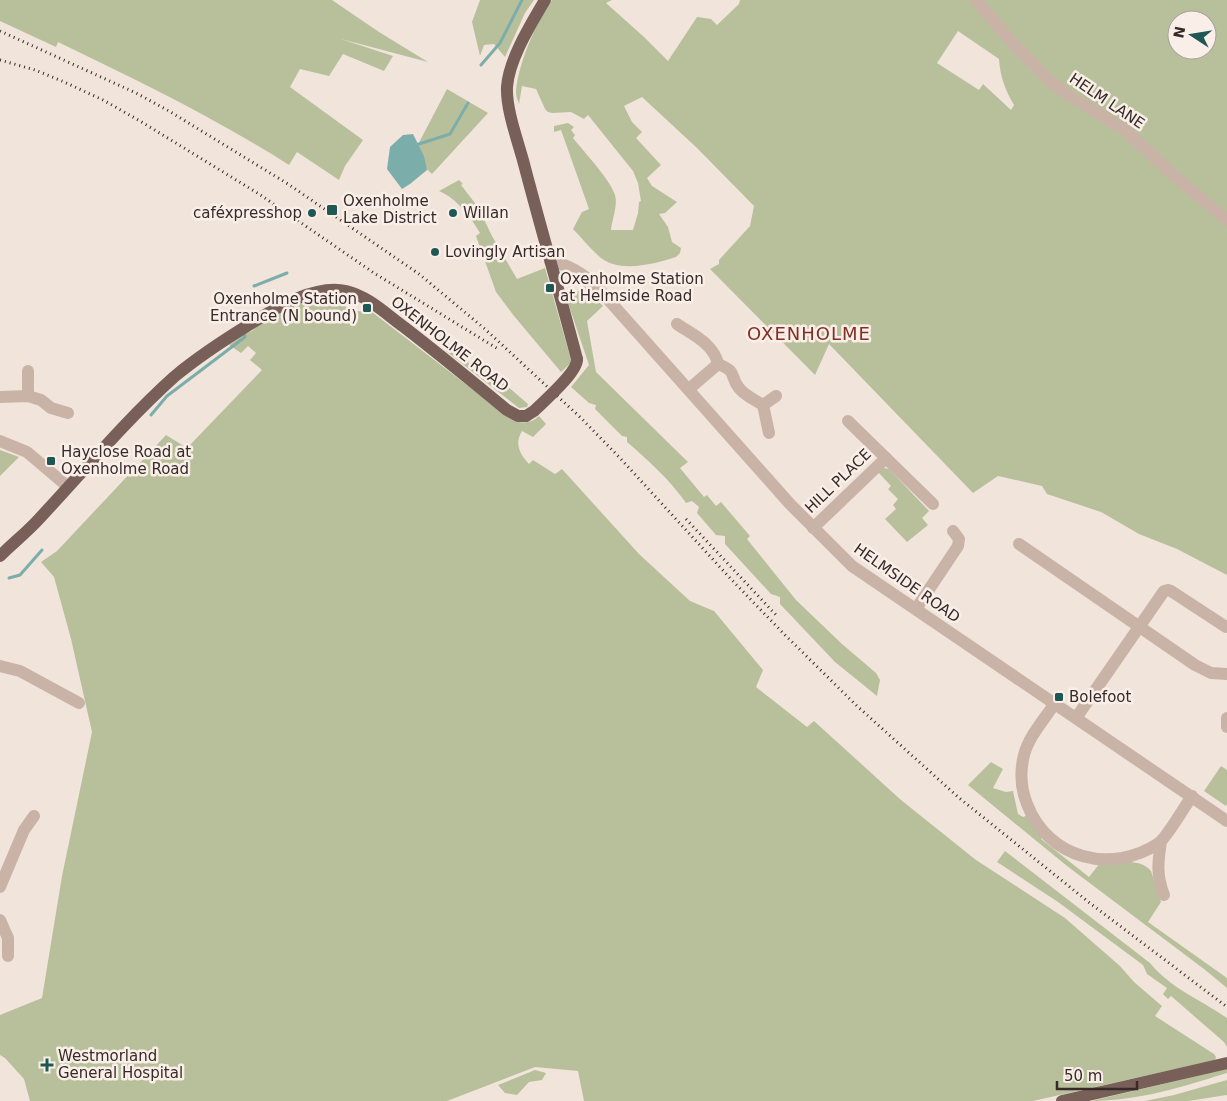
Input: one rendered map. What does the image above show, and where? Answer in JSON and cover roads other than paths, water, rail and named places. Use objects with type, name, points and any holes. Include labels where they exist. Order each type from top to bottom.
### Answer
[{"type":"main road","name":"OXENHOLME ROAD","points":[[0,556],[38,520],[67,486],[162,388],[190,364],[248,325],[281,306],[320,292],[347,291],[366,300],[428,346],[507,410],[518,416],[526,416],[534,411],[573,372],[578,363],[512,119],[507,88],[510,71],[524,37],[545,0]]},
{"type":"main road","points":[[1062,1101],[1227,1063]]},
{"type":"street","name":"HELM LANE","points":[[976,0],[1009,39],[1051,82],[1130,134],[1171,173],[1227,220]]},
{"type":"street","name":"HELMSIDE ROAD","points":[[550,261],[567,265],[586,276],[813,528],[852,566],[1227,821]]},
{"type":"street","points":[[678,323],[712,348],[718,364]]},
{"type":"street","points":[[689,389],[718,364]]},
{"type":"street","points":[[718,364],[728,368],[733,373],[739,388],[763,405],[768,433]]},
{"type":"street","points":[[28,370],[28,396]]},
{"type":"street","points":[[0,397],[28,396],[41,400],[51,408],[68,413]]},
{"type":"street","points":[[763,405],[776,396]]},
{"type":"street","name":"HILL PLACE","points":[[848,421],[933,504]]},
{"type":"street","points":[[0,441],[27,452],[67,486]]},
{"type":"street","name":"HILL PLACE","points":[[813,528],[886,458]]},
{"type":"street","points":[[916,609],[958,546],[959,539],[953,531]]},
{"type":"street","points":[[1019,544],[1035,549],[1199,668],[1211,673],[1227,674]]},
{"type":"street","points":[[1076,718],[1164,592],[1168,590],[1226,628]]},
{"type":"street","points":[[0,666],[20,671],[79,703]]},
{"type":"street","points":[[1055,703],[1028,743],[1024,756],[1022,784],[1025,798],[1036,822],[1060,846],[1080,855],[1100,859],[1140,854],[1161,841],[1192,796]]},
{"type":"street","points":[[1227,718],[1227,727]]},
{"type":"street","points":[[0,887],[24,830],[34,816]]},
{"type":"street","points":[[1161,841],[1157,867],[1160,886],[1164,896]]},
{"type":"street","points":[[1140,854],[1157,867]]},
{"type":"street","points":[[0,920],[8,938],[8,956]]},
{"type":"water","points":[[413,134],[424,156],[427,170],[402,189],[387,169],[390,147],[403,135]]},
{"type":"waterway","points":[[481,65],[500,43],[522,0]]},
{"type":"waterway","points":[[416,145],[450,134],[468,103]]},
{"type":"waterway","points":[[254,286],[287,273]]},
{"type":"waterway","points":[[151,415],[167,396],[245,337],[244,334]]},
{"type":"waterway","points":[[9,578],[20,575],[42,550]]},
{"type":"railway","points":[[0,31],[136,93],[169,111],[288,184],[419,274],[485,329],[581,418],[729,577],[856,705],[958,797],[1091,904],[1227,1007]]},
{"type":"railway","points":[[0,60],[35,70],[62,81],[103,100],[140,121],[259,194],[374,273],[498,349]]},
{"type":"railway","points":[[686,519],[777,616]]},
{"type":"place","name":"Oxenholme Lake District","points":[[332,210]]},
{"type":"place","name":"caféxpresshop","points":[[312,213]]},
{"type":"place","name":"Willan","points":[[453,213]]},
{"type":"place","name":"Lovingly Artisan","points":[[435,252]]},
{"type":"place","name":"Oxenholme Station at Helmside Road","points":[[550,288]]},
{"type":"place","name":"Oxenholme Station Entrance (N bound)","points":[[367,308]]},
{"type":"place","name":"Hayclose Road at Oxenholme Road","points":[[51,461]]},
{"type":"place","name":"Bolefoot","points":[[1059,697]]},
{"type":"place","name":"Westmorland General Hospital","points":[[47,1065]]},
{"type":"district","name":"OXENHOLME","points":[[809,333]]}]
